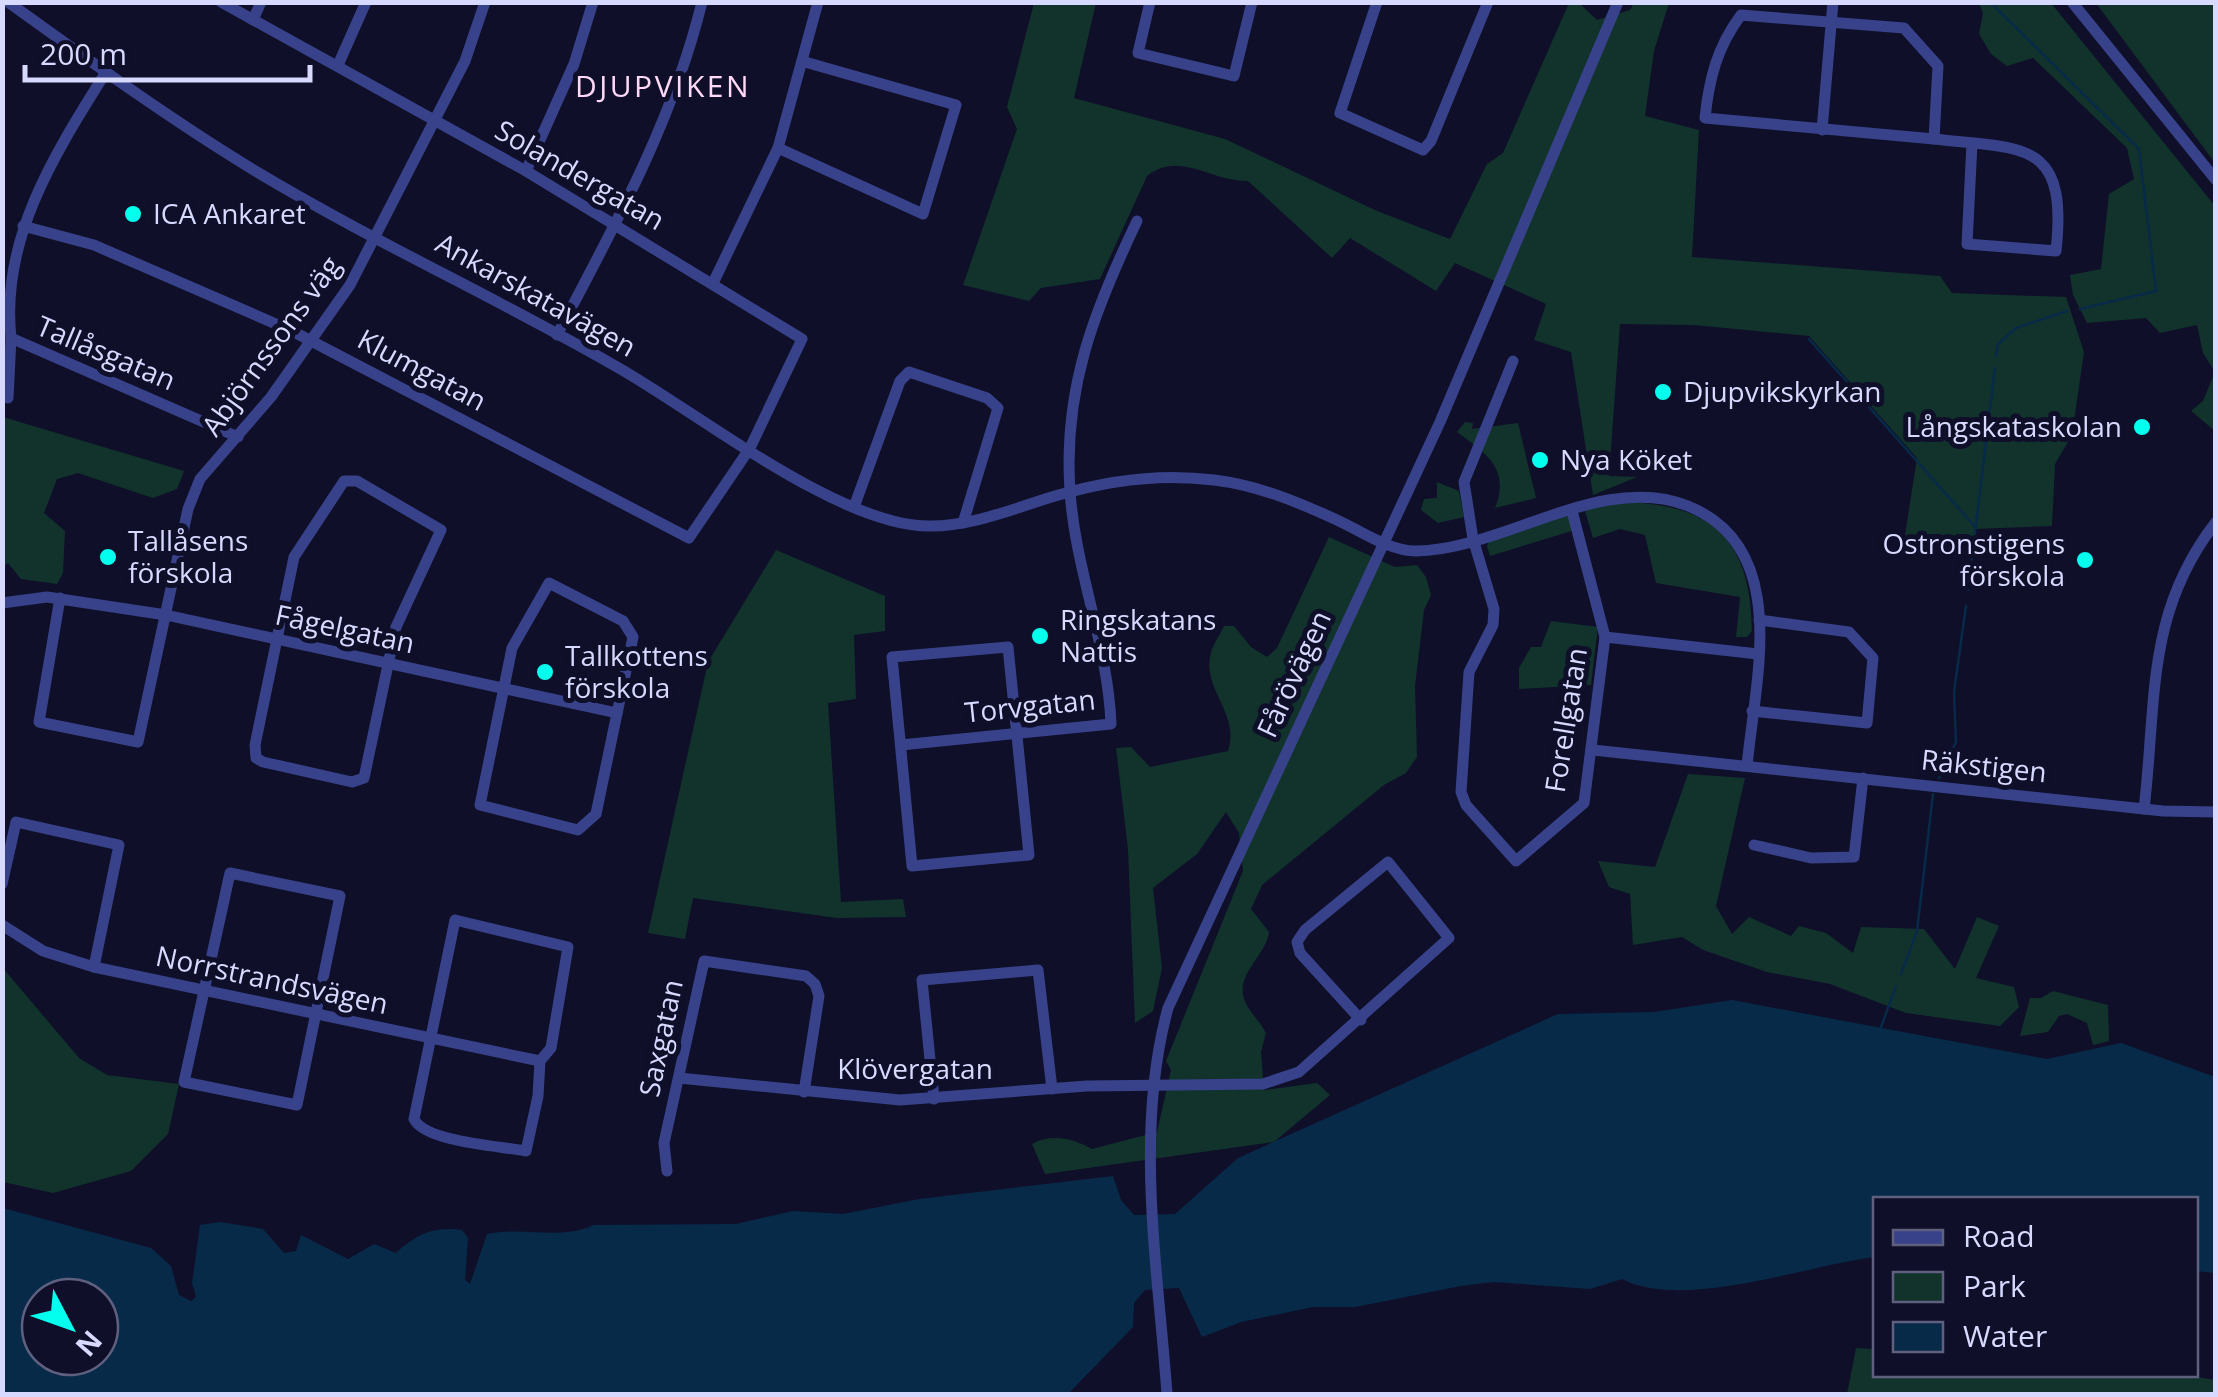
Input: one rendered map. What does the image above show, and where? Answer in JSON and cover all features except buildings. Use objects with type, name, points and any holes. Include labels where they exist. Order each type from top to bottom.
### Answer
[{"type":"street","name":"Ankarskatavägen","points":[[8,2],[264,176],[558,334],[854,507],[902,523],[964,523],[1070,492],[1153,476],[1214,480],[1262,490],[1410,552],[1473,539],[1613,499],[1656,498],[1687,505],[1713,520],[1738,546],[1754,572],[1760,620],[1747,766]]},
{"type":"street","name":"Solandergatan","points":[[221,2],[526,171],[714,281],[802,338],[750,448]]},
{"type":"street","points":[[253,20],[261,2]]},
{"type":"street","points":[[338,65],[366,2]]},
{"type":"street","name":"Abjörnssons väg","points":[[60,598],[40,722],[138,742],[188,509],[200,479],[238,437],[312,341],[377,236],[464,61],[485,2]]},
{"type":"street","points":[[526,171],[574,64],[593,2]]},
{"type":"street","points":[[558,334],[615,225],[676,90],[702,2]]},
{"type":"street","points":[[714,281],[778,148],[805,62],[818,2]]},
{"type":"street","points":[[1150,2],[1138,53],[1234,76],[1252,2]]},
{"type":"street","points":[[1377,2],[1340,113],[1423,150],[1431,142],[1488,2]]},
{"type":"street","name":"Fårövägen","points":[[1167,1394],[1152,1084],[1168,1008],[1502,283],[1618,2]]},
{"type":"street","points":[[1822,130],[1834,2]]},
{"type":"street","points":[[2072,2],[2216,180]]},
{"type":"street","points":[[1934,139],[1938,66],[1904,28],[1741,15],[1724,37],[1708,80],[1705,118],[1713,122],[1934,139],[2021,148],[2039,163],[2058,188],[2056,251],[1967,244],[1972,143]]},
{"type":"street","points":[[778,148],[924,214],[956,104],[805,62]]},
{"type":"street","name":"Tallåsgatan","points":[[8,398],[10,338],[23,226],[32,199],[106,72]]},
{"type":"street","points":[[1070,492],[1076,370],[1092,321],[1136,221]]},
{"type":"street","name":"Klumgatan","points":[[23,226],[94,245],[312,341],[689,538],[750,448]]},
{"type":"street","name":"Tallåsgatan","points":[[10,338],[238,437]]},
{"type":"street","points":[[1473,539],[1464,482],[1513,361]]},
{"type":"street","points":[[854,507],[900,381],[909,372],[987,398],[998,408],[964,523]]},
{"type":"street","points":[[344,481],[358,481],[441,530],[409,591],[396,627],[391,664],[364,778],[352,782],[256,758],[274,640],[294,557],[344,481]]},
{"type":"street","name":"Torvgatan","points":[[900,744],[1112,724],[1070,492]]},
{"type":"street","name":"Forellgatan","points":[[1473,539],[1494,609],[1493,625],[1469,672],[1461,772],[1466,805],[1516,861],[1584,803],[1605,637],[1572,511]]},
{"type":"street","points":[[2144,809],[2163,618],[2176,585],[2216,522]]},
{"type":"street","points":[[2204,538],[2216,546]]},
{"type":"street","points":[[549,583],[623,622],[633,637],[596,814],[578,830],[480,805],[503,687],[512,648],[549,583]]},
{"type":"street","name":"Fågelgatan","points":[[2,603],[60,598],[166,615],[617,713]]},
{"type":"street","points":[[1752,711],[1867,724],[1872,658],[1850,632],[1760,620]]},
{"type":"street","points":[[1605,637],[1758,654]]},
{"type":"street","points":[[1008,647],[1029,855],[912,866],[900,744],[892,658],[1008,647]]},
{"type":"street","name":"Räkstigen","points":[[1592,750],[2144,809],[2216,812]]},
{"type":"street","points":[[1754,844],[1768,852],[1811,858],[1854,857],[1863,778]]},
{"type":"street","points":[[2,884],[16,822],[119,844],[94,968]]},
{"type":"street","name":"Klövergatan","points":[[679,1078],[804,1092],[934,1099],[1152,1084],[1263,1084],[1299,1072],[1362,1020],[1449,938],[1388,862],[1304,930],[1297,942],[1300,953],[1362,1020]]},
{"type":"street","points":[[230,873],[340,896],[297,1105],[184,1082],[203,992],[230,873]]},
{"type":"street","points":[[456,920],[568,947],[551,1048],[540,1061],[538,1096],[526,1151],[434,1135],[418,1127],[414,1119],[431,1039],[456,920]]},
{"type":"street","name":"Norrstrandsvägen","points":[[2,926],[43,951],[94,968],[540,1061]]},
{"type":"street","name":"Saxgatan","points":[[667,1171],[664,1143],[704,961],[806,976],[815,984],[819,996],[804,1092]]},
{"type":"street","points":[[934,1099],[922,980],[999,971],[1038,970],[1052,1089]]},
{"type":"green space","points":[[1034,3],[1096,3],[1074,98],[1225,139],[1377,211],[1450,239],[1487,164],[1503,153],[1569,3],[1579,3],[1597,20],[1630,10],[1634,3],[1669,3],[1654,51],[1645,116],[1699,130],[1692,257],[1940,276],[1952,293],[2066,297],[2084,352],[2072,435],[2055,464],[2052,526],[1975,529],[1970,552],[1903,548],[1917,458],[1809,336],[1694,325],[1620,324],[1609,476],[1637,477],[1593,495],[1571,352],[1534,340],[1546,304],[1455,263],[1436,291],[1350,238],[1332,258],[1248,181],[1184,166],[1159,169],[1147,176],[1100,279],[1041,288],[1029,301],[963,285],[1017,129],[1007,107]]},
{"type":"green space","points":[[1979,3],[2051,3],[2215,206],[2215,372],[2203,353],[2197,325],[2160,333],[2146,318],[2087,323],[2073,295],[2070,275],[2101,269],[2109,194],[2134,179],[2127,148],[2033,58],[2007,66],[1991,54],[1979,34],[1983,13]]},
{"type":"green space","points":[[2096,3],[2215,3],[2215,163]]},
{"type":"green space","points":[[2215,372],[2215,431],[2191,411],[2203,401]]},
{"type":"green space","points":[[3,417],[184,471],[177,489],[153,498],[78,473],[57,479],[44,513],[65,531],[63,573],[57,584],[21,579],[8,563],[3,567]]},
{"type":"green space","points":[[1465,422],[1473,423],[1472,429],[1518,423],[1536,498],[1495,508],[1500,482],[1497,472],[1486,455],[1457,432]]},
{"type":"green space","points":[[1437,482],[1459,491],[1464,517],[1438,523],[1421,510],[1424,499],[1437,498]]},
{"type":"green space","points":[[1610,502],[1672,508],[1696,516],[1716,529],[1732,546],[1743,569],[1752,631],[1747,637],[1736,637],[1740,597],[1656,583],[1645,535],[1620,529],[1593,538],[1585,511]]},
{"type":"green space","points":[[1568,515],[1575,530],[1490,556],[1487,546],[1491,536]]},
{"type":"green space","points":[[1329,537],[1395,567],[1417,565],[1426,577],[1431,595],[1424,610],[1415,686],[1417,757],[1406,773],[1384,785],[1262,885],[1251,909],[1269,932],[1243,990],[1246,1003],[1266,1033],[1261,1052],[1264,1090],[1317,1083],[1330,1095],[1274,1142],[1045,1174],[1032,1144],[1039,1141],[1062,1139],[1092,1149],[1157,1132],[1171,1070],[1166,1061],[1243,871],[1239,833],[1226,812],[1197,854],[1153,888],[1162,968],[1153,1011],[1135,1023],[1128,849],[1116,748],[1131,747],[1150,767],[1228,751],[1229,725],[1210,669],[1214,645],[1224,626],[1234,626],[1251,647],[1267,657],[1277,648]]},
{"type":"green space","points":[[776,550],[885,596],[885,631],[854,635],[856,699],[828,703],[841,902],[903,899],[906,917],[837,918],[693,898],[685,939],[648,933],[708,662]]},
{"type":"green space","points":[[1551,621],[1598,627],[1591,685],[1519,689],[1519,668],[1531,647],[1541,647]]},
{"type":"green space","points":[[1688,774],[1745,778],[1716,906],[1732,934],[1749,917],[1791,936],[1799,926],[1826,933],[1853,953],[1861,927],[1924,929],[1955,969],[1977,917],[1999,926],[1976,978],[2014,987],[2019,1007],[2000,1026],[1906,1013],[1830,984],[1767,972],[1703,950],[1682,937],[1633,945],[1630,894],[1609,887],[1598,861],[1655,867]]},
{"type":"green space","points":[[2,967],[79,1058],[107,1075],[179,1084],[168,1134],[131,1171],[53,1193],[3,1182]]},
{"type":"green space","points":[[2053,991],[2108,1005],[2109,1041],[2093,1045],[2087,1023],[2067,1014],[2059,1016],[2048,1032],[2020,1036],[2030,998],[2041,998]]},
{"type":"green space","points":[[1856,1348],[1873,1349],[1873,1377],[2215,1380],[2215,1394],[1847,1394]]},
{"type":"water","points":[[1732,1000],[2047,1059],[2121,1043],[2215,1077],[2215,1273],[2198,1271],[2198,1197],[1873,1197],[1873,1257],[1711,1288],[1648,1288],[1622,1279],[1590,1289],[1494,1282],[1355,1307],[1313,1307],[1241,1322],[1202,1337],[1179,1288],[1145,1290],[1134,1303],[1133,1327],[1068,1394],[3,1394],[3,1208],[151,1248],[171,1266],[179,1295],[191,1301],[196,1297],[192,1283],[200,1225],[220,1222],[263,1229],[284,1253],[296,1251],[301,1235],[348,1259],[374,1244],[396,1253],[425,1233],[462,1230],[468,1238],[465,1280],[470,1284],[487,1234],[567,1232],[594,1225],[736,1224],[793,1211],[843,1214],[919,1199],[1113,1176],[1121,1200],[1134,1215],[1175,1214],[1238,1158],[1558,1014],[1654,1012]]},
{"type":"waterway","points":[[1990,2],[2139,149],[2156,291],[2080,309]]},
{"type":"waterway","points":[[1996,356],[1998,344],[2016,328],[2067,311]]},
{"type":"waterway","points":[[1809,339],[1976,528]]},
{"type":"waterway","points":[[1968,590],[1995,368]]},
{"type":"waterway","points":[[1939,778],[1956,742],[1954,692],[1966,606]]},
{"type":"waterway","points":[[1901,974],[1917,931],[1933,794]]},
{"type":"waterway","points":[[1881,1027],[1896,986]]},
{"type":"place","name":"ICA Ankaret","points":[[133,214]]},
{"type":"place","name":"Djupvikskyrkan","points":[[1663,392]]},
{"type":"place","name":"Långskataskolan","points":[[2142,427]]},
{"type":"place","name":"Nya Köket","points":[[1540,460]]},
{"type":"place","name":"Tallåsens förskola","points":[[108,557]]},
{"type":"place","name":"Ostronstigens förskola","points":[[2085,560]]},
{"type":"place","name":"Ringskatans Nattis","points":[[1040,636]]},
{"type":"place","name":"Tallkottens förskola","points":[[545,672]]},
{"type":"district","name":"DJUPVIKEN","points":[[663,87]]}]
